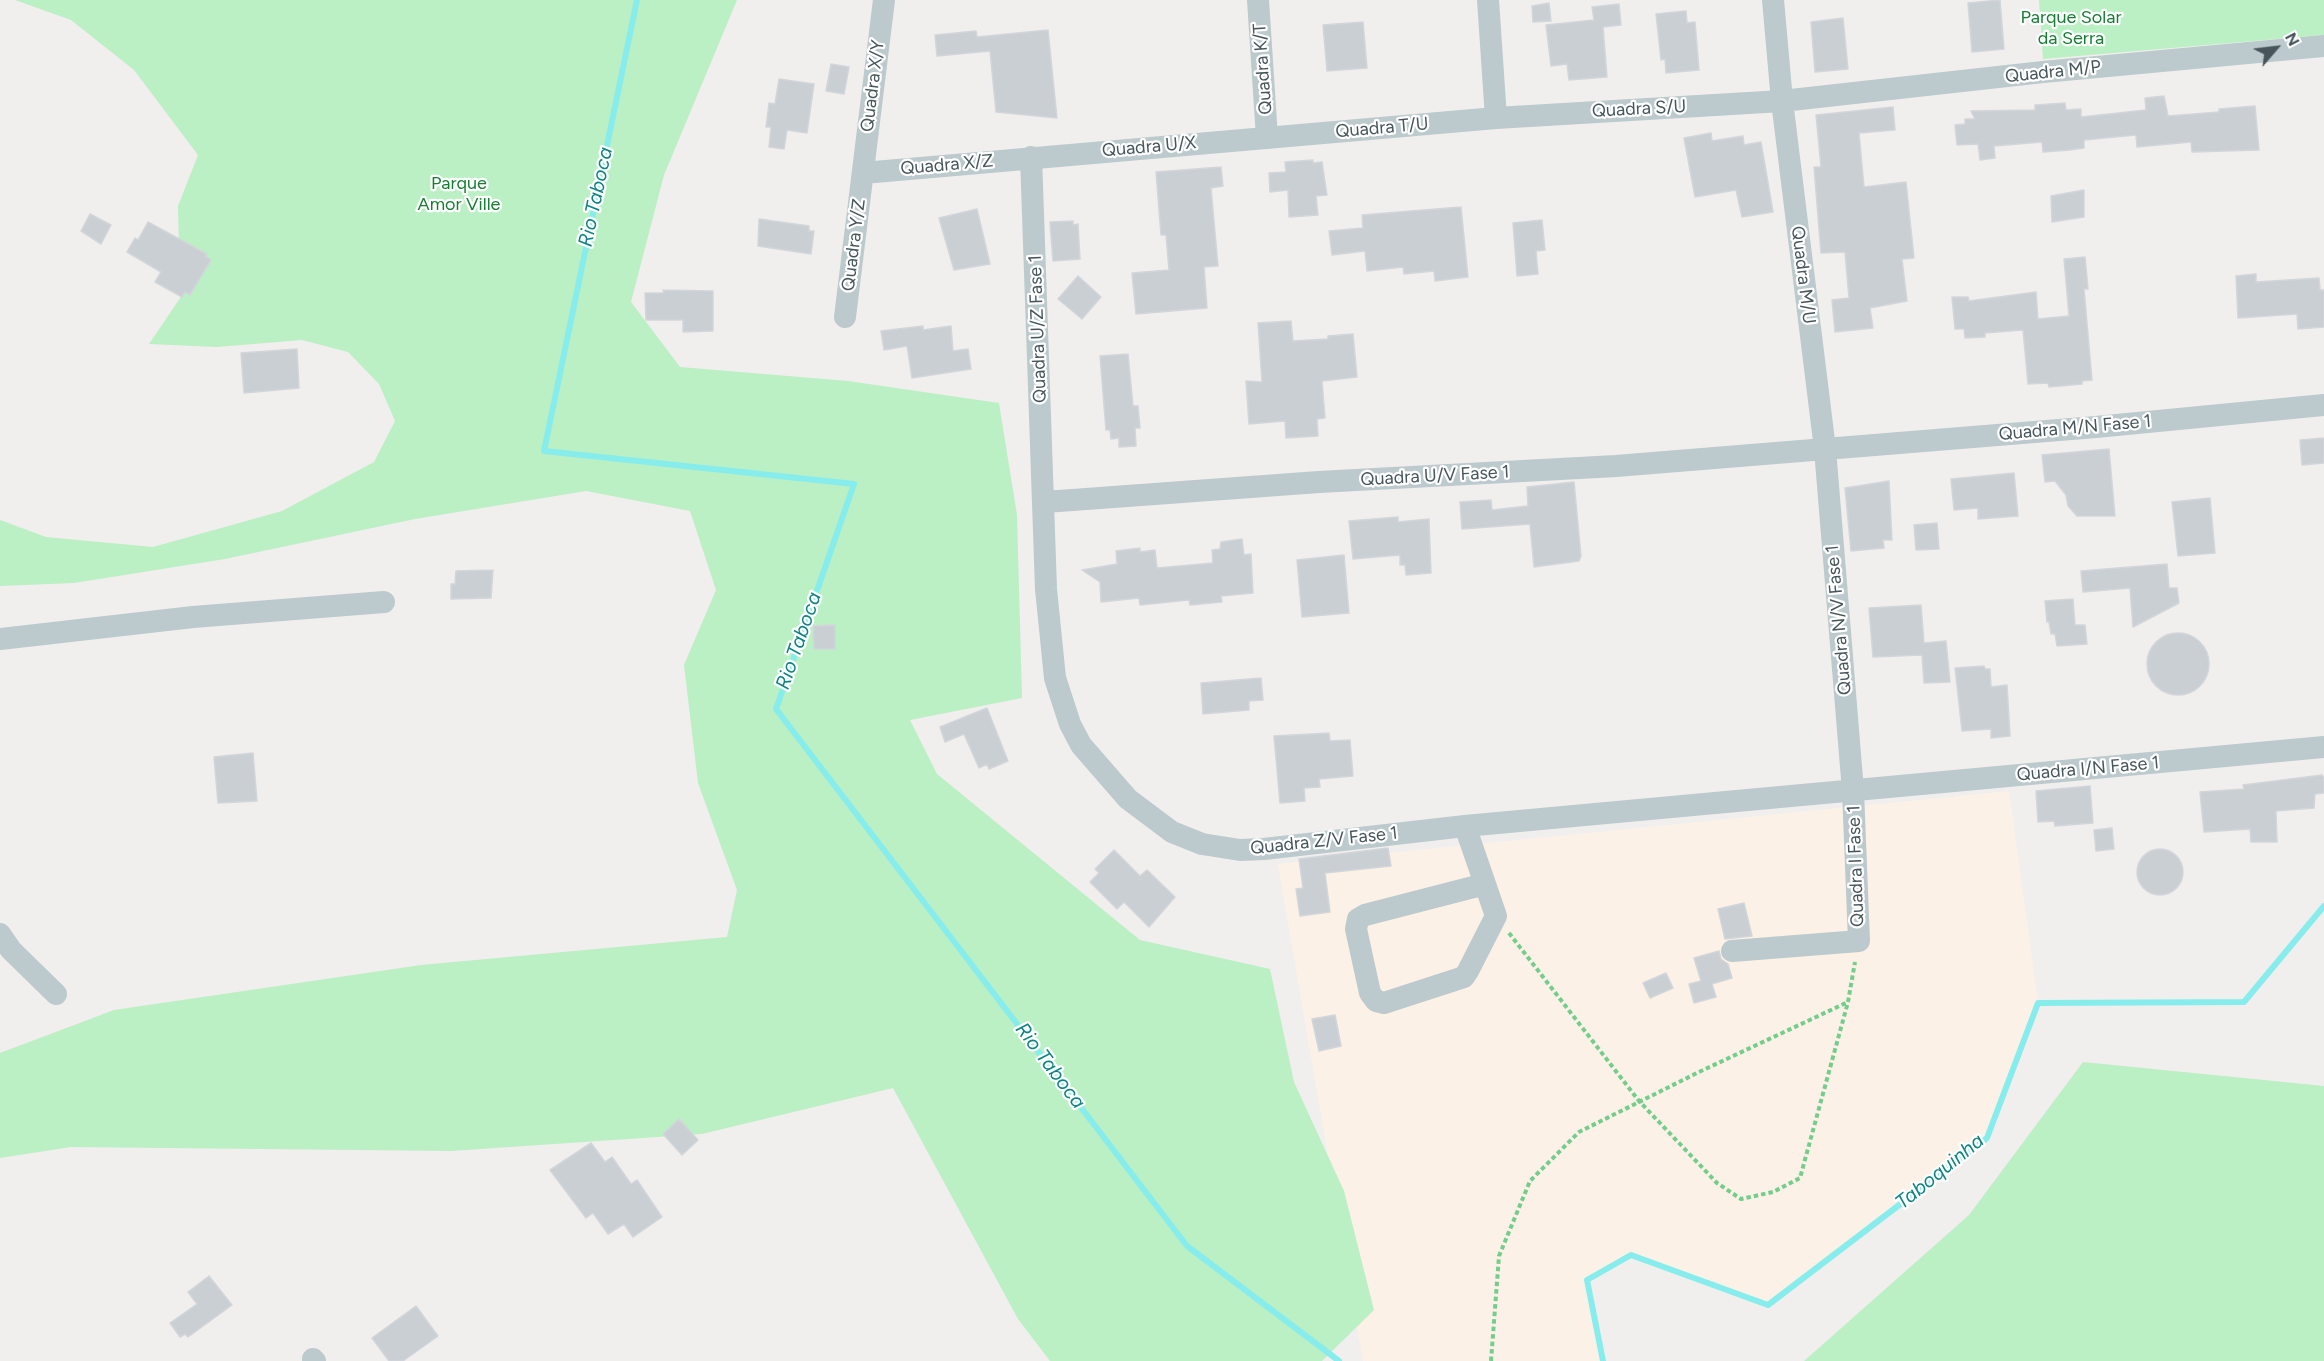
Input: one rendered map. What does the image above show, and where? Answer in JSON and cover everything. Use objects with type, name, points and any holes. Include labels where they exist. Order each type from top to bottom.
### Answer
[{"type":"street","name":"Quadra X/Y","points":[[863,173],[884,0]]},
{"type":"street","name":"Quadra K/T","points":[[1258,0],[1267,138]]},
{"type":"street","points":[[1488,0],[1496,118]]},
{"type":"street","name":"Quadra M/U","points":[[1773,0],[1782,101],[1825,449]]},
{"type":"street","name":"Quadra M/P","points":[[1782,101],[2043,72],[2324,46]]},
{"type":"street","name":"Quadra S/U","points":[[1496,118],[1782,101]]},
{"type":"street","name":"Quadra T/U","points":[[1267,138],[1496,118]]},
{"type":"street","name":"Quadra U/X","points":[[1031,157],[1267,138]]},
{"type":"street","name":"Quadra X/Z","points":[[863,173],[1031,157]]},
{"type":"street","name":"Quadra U/Z Fase 1","points":[[1031,157],[1045,502]]},
{"type":"street","name":"Quadra Y/Z","points":[[845,317],[863,173]]},
{"type":"street","name":"Quadra M/N Fase 1","points":[[1825,449],[2096,427],[2324,405]]},
{"type":"street","name":"Quadra U/V Fase 1","points":[[1045,502],[1331,482],[1616,466],[1825,449]]},
{"type":"street","name":"Quadra N/V Fase 1","points":[[1825,449],[1852,791]]},
{"type":"street","name":"Quadra Z/V Fase 1","points":[[1045,502],[1046,588],[1054,678],[1070,724],[1081,745],[1115,786],[1150,817],[1172,832],[1202,844],[1240,850],[1465,826],[1852,791]]},
{"type":"street","points":[[0,639],[193,617],[384,602]]},
{"type":"street","name":"Quadra I/N Fase 1","points":[[1852,791],[2324,747]]},
{"type":"street","name":"Quadra I Fase 1","points":[[1852,791],[1859,941]]},
{"type":"street","points":[[1465,826],[1496,916],[1464,977],[1384,1004],[1376,1001],[1370,993],[1356,929],[1358,919],[1365,915],[1485,885]]},
{"type":"street","points":[[0,934],[11,950],[56,994]]},
{"type":"street","points":[[1732,951],[1859,941]]},
{"type":"path","points":[[1496,916],[1639,1101],[1717,1183],[1741,1200],[1773,1192],[1800,1178],[1848,1002],[1859,941]]},
{"type":"path","points":[[1491,1361],[1498,1256],[1530,1181],[1579,1132],[1639,1101],[1848,1002]]},
{"type":"shaded area","points":[[2009,791],[2038,1003],[1987,1138],[1768,1305],[1631,1255],[1588,1280],[1603,1361],[1363,1361],[1278,864]]},
{"type":"green space","name":"Parque Amor Ville","points":[[15,0],[737,0],[664,175],[631,302],[680,367],[848,381],[999,403],[1017,515],[1022,698],[910,720],[937,774],[1140,940],[1270,969],[1294,1082],[1344,1191],[1374,1310],[1322,1361],[1050,1361],[1018,1319],[893,1088],[702,1134],[451,1151],[71,1147],[0,1158],[0,1053],[114,1010],[421,965],[727,937],[737,890],[698,783],[684,665],[716,590],[690,511],[586,491],[415,519],[225,559],[74,583],[0,586],[0,520],[46,537],[153,547],[282,511],[374,462],[395,421],[379,384],[348,352],[302,340],[217,347],[149,344],[191,282],[179,245],[178,206],[198,155],[134,70],[71,20]]},
{"type":"green space","name":"Parque Solar da Serra","points":[[2039,0],[2324,0],[2324,35],[2043,59]]},
{"type":"green space","points":[[2083,1062],[2324,1086],[2324,1361],[1804,1361],[1969,1215]]},
{"type":"building","points":[[2000,0],[2004,49],[1972,52],[1968,3]]},
{"type":"building","points":[[1549,3],[1551,21],[1533,22],[1532,6]]},
{"type":"building","points":[[1619,4],[1621,25],[1603,27],[1607,77],[1569,80],[1567,64],[1551,66],[1546,25],[1594,20],[1592,7]]},
{"type":"building","points":[[1686,11],[1687,23],[1695,22],[1699,70],[1666,73],[1665,59],[1661,60],[1656,14]]},
{"type":"building","points":[[1843,18],[1848,69],[1815,72],[1811,22]]},
{"type":"building","points":[[1363,22],[1367,68],[1327,71],[1323,25]]},
{"type":"building","points":[[1048,30],[1057,118],[996,112],[990,51],[937,56],[935,35],[976,31],[977,37]]},
{"type":"building","points":[[831,64],[849,67],[844,94],[826,91]]},
{"type":"building","points":[[779,79],[814,84],[807,133],[787,130],[784,149],[769,147],[771,127],[766,127],[769,103],[775,104]]},
{"type":"building","points":[[2164,96],[2168,116],[2219,112],[2219,109],[2255,106],[2259,150],[2192,152],[2191,142],[2137,147],[2136,135],[2084,140],[2084,148],[2070,150],[2043,152],[2042,142],[1994,146],[1995,158],[1980,160],[1978,144],[1957,145],[1955,125],[1965,124],[1965,119],[1975,119],[1971,111],[2035,110],[2035,105],[2065,103],[2066,110],[2081,109],[2081,117],[2146,110],[2145,98]]},
{"type":"building","points":[[1893,107],[1895,130],[1859,133],[1864,187],[1906,182],[1914,258],[1902,259],[1907,301],[1870,308],[1873,328],[1835,332],[1832,300],[1849,298],[1845,252],[1821,253],[1814,167],[1821,167],[1816,115]]},
{"type":"building","points":[[1711,133],[1712,141],[1743,136],[1744,145],[1761,142],[1773,212],[1742,217],[1736,190],[1695,197],[1684,138]]},
{"type":"building","points":[[1313,160],[1313,163],[1322,162],[1327,195],[1316,196],[1318,215],[1289,217],[1288,190],[1270,192],[1269,173],[1286,172],[1285,162]]},
{"type":"building","points":[[1221,167],[1223,186],[1211,188],[1218,266],[1204,267],[1207,308],[1136,314],[1132,273],[1169,270],[1166,235],[1161,235],[1156,172]]},
{"type":"building","points":[[2084,190],[2084,217],[2052,222],[2051,196]]},
{"type":"building","points":[[1461,207],[1468,277],[1435,281],[1434,271],[1404,274],[1403,267],[1367,271],[1365,251],[1332,255],[1329,231],[1363,228],[1362,215]]},
{"type":"building","points":[[977,209],[990,264],[954,270],[939,218]]},
{"type":"building","points":[[90,214],[111,225],[101,244],[81,231]]},
{"type":"building","points":[[759,219],[809,226],[809,231],[814,231],[811,254],[758,246]]},
{"type":"building","points":[[1542,220],[1545,250],[1536,251],[1538,274],[1517,276],[1513,223]]},
{"type":"building","points":[[1073,221],[1073,225],[1078,224],[1080,259],[1053,261],[1050,222]]},
{"type":"building","points":[[148,222],[207,254],[205,256],[211,260],[190,295],[185,292],[182,297],[155,282],[161,272],[127,252],[135,238],[138,240]]},
{"type":"building","points":[[2085,257],[2088,289],[2084,289],[2092,380],[2082,381],[2082,384],[2049,387],[2048,383],[2028,384],[2023,330],[1985,333],[1985,337],[1965,338],[1964,329],[1955,329],[1952,297],[1968,297],[1969,301],[2036,292],[2038,319],[2069,316],[2064,259]]},
{"type":"building","points":[[2256,274],[2256,282],[2319,278],[2320,290],[2324,290],[2324,327],[2298,329],[2297,314],[2238,318],[2236,276]]},
{"type":"building","points":[[1078,276],[1101,297],[1082,319],[1058,299]]},
{"type":"building","points":[[663,290],[713,291],[713,331],[683,332],[683,320],[646,320],[645,293],[664,293]]},
{"type":"building","points":[[1291,321],[1293,341],[1328,339],[1328,336],[1353,334],[1357,377],[1322,381],[1325,418],[1317,419],[1318,436],[1286,438],[1285,421],[1249,424],[1246,381],[1262,382],[1258,323]]},
{"type":"building","points":[[923,326],[923,330],[951,326],[953,351],[968,349],[971,369],[912,378],[907,346],[884,350],[881,331]]},
{"type":"building","points":[[297,349],[299,388],[244,393],[241,353]]},
{"type":"building","points":[[1128,354],[1133,406],[1138,406],[1140,428],[1135,428],[1136,446],[1119,447],[1119,438],[1111,439],[1110,430],[1106,430],[1100,356]]},
{"type":"building","points":[[2324,438],[2324,463],[2302,465],[2300,440]]},
{"type":"building","points":[[2109,449],[2115,516],[2077,516],[2068,506],[2066,495],[2055,481],[2045,482],[2042,455]]},
{"type":"building","points":[[2014,473],[2018,516],[1978,519],[1978,508],[1954,510],[1951,479]]},
{"type":"building","points":[[1889,481],[1892,540],[1883,540],[1884,548],[1851,551],[1845,488]]},
{"type":"building","points":[[1574,482],[1581,556],[1579,561],[1534,567],[1530,524],[1462,529],[1460,502],[1491,500],[1492,510],[1528,506],[1527,487]]},
{"type":"building","points":[[2210,498],[2215,553],[2178,556],[2172,502]]},
{"type":"building","points":[[1398,517],[1398,522],[1429,519],[1431,573],[1406,575],[1405,565],[1400,565],[1400,555],[1353,559],[1349,521]]},
{"type":"building","points":[[1937,523],[1939,549],[1916,550],[1914,525]]},
{"type":"building","points":[[1242,539],[1244,555],[1251,554],[1253,593],[1221,596],[1222,602],[1190,605],[1189,600],[1140,605],[1139,598],[1101,602],[1100,582],[1082,570],[1117,564],[1116,551],[1140,548],[1140,552],[1155,550],[1157,568],[1213,563],[1212,550],[1220,549],[1221,542]]},
{"type":"building","points":[[1344,555],[1349,613],[1302,617],[1297,560]]},
{"type":"building","points":[[2167,564],[2169,588],[2177,588],[2179,603],[2133,627],[2130,588],[2083,592],[2081,571]]},
{"type":"building","points":[[493,570],[491,598],[451,599],[451,584],[455,584],[456,571]]},
{"type":"building","points":[[2073,599],[2075,625],[2085,625],[2087,644],[2057,646],[2055,634],[2051,634],[2049,622],[2047,622],[2045,601]]},
{"type":"building","points":[[1921,605],[1924,643],[1946,641],[1950,682],[1924,683],[1922,655],[1873,657],[1869,608]]},
{"type":"building","points":[[835,625],[835,649],[814,649],[813,626]]},
{"type":"building","points":[[2178,633],[2195,638],[2200,642],[2204,647],[2209,664],[2204,681],[2200,686],[2195,690],[2178,695],[2161,690],[2156,686],[2152,681],[2147,664],[2152,647],[2156,642],[2161,638]]},
{"type":"building","points":[[1984,666],[1985,669],[1990,669],[1991,687],[2007,685],[2010,736],[1991,738],[1991,729],[1962,731],[1955,668]]},
{"type":"building","points":[[1261,678],[1263,700],[1249,701],[1249,710],[1203,714],[1201,683]]},
{"type":"building","points":[[987,708],[1008,761],[989,769],[987,764],[979,768],[964,734],[945,742],[940,727]]},
{"type":"building","points":[[1329,733],[1330,741],[1350,740],[1353,776],[1319,779],[1320,787],[1304,788],[1305,801],[1280,803],[1274,736]]},
{"type":"building","points":[[253,753],[257,801],[218,803],[214,757]]},
{"type":"building","points":[[2322,775],[2324,793],[2315,794],[2314,808],[2276,811],[2277,842],[2251,842],[2250,829],[2204,832],[2200,792],[2244,789],[2243,785]]},
{"type":"building","points":[[2090,786],[2093,823],[2055,826],[2054,821],[2038,822],[2036,791]]},
{"type":"building","points":[[2112,828],[2114,849],[2096,851],[2094,830]]},
{"type":"building","points":[[1388,848],[1391,866],[1325,873],[1330,912],[1300,916],[1296,889],[1303,888],[1299,859]]},
{"type":"building","points":[[2160,849],[2176,856],[2183,872],[2176,888],[2160,895],[2144,888],[2137,872],[2144,856]]},
{"type":"building","points":[[1114,850],[1140,876],[1147,870],[1175,897],[1149,927],[1124,902],[1117,909],[1090,882],[1099,873],[1095,869]]},
{"type":"building","points":[[1744,903],[1752,936],[1725,939],[1718,909]]},
{"type":"building","points":[[1719,951],[1721,959],[1728,964],[1732,978],[1712,984],[1716,997],[1694,1003],[1689,984],[1701,981],[1694,958]]},
{"type":"building","points":[[1666,973],[1673,988],[1650,998],[1643,983]]},
{"type":"building","points":[[1335,1015],[1341,1046],[1319,1051],[1312,1019]]},
{"type":"building","points":[[679,1119],[698,1140],[682,1155],[663,1134]]},
{"type":"building","points":[[591,1143],[605,1162],[612,1157],[631,1184],[637,1180],[662,1217],[633,1237],[624,1224],[608,1234],[593,1213],[586,1218],[550,1170]]},
{"type":"building","points":[[209,1276],[232,1305],[188,1337],[185,1334],[180,1337],[170,1323],[197,1304],[188,1292]]},
{"type":"building","points":[[416,1306],[438,1336],[403,1361],[389,1361],[372,1338]]},
{"type":"waterway","name":"Rio Taboca","points":[[637,0],[544,451],[854,484],[776,709],[1187,1246],[1339,1361]]},
{"type":"waterway","name":"Taboquinha","points":[[1603,1361],[1587,1280],[1631,1255],[1768,1305],[1987,1138],[2038,1003],[2244,1002],[2324,906]]}]
